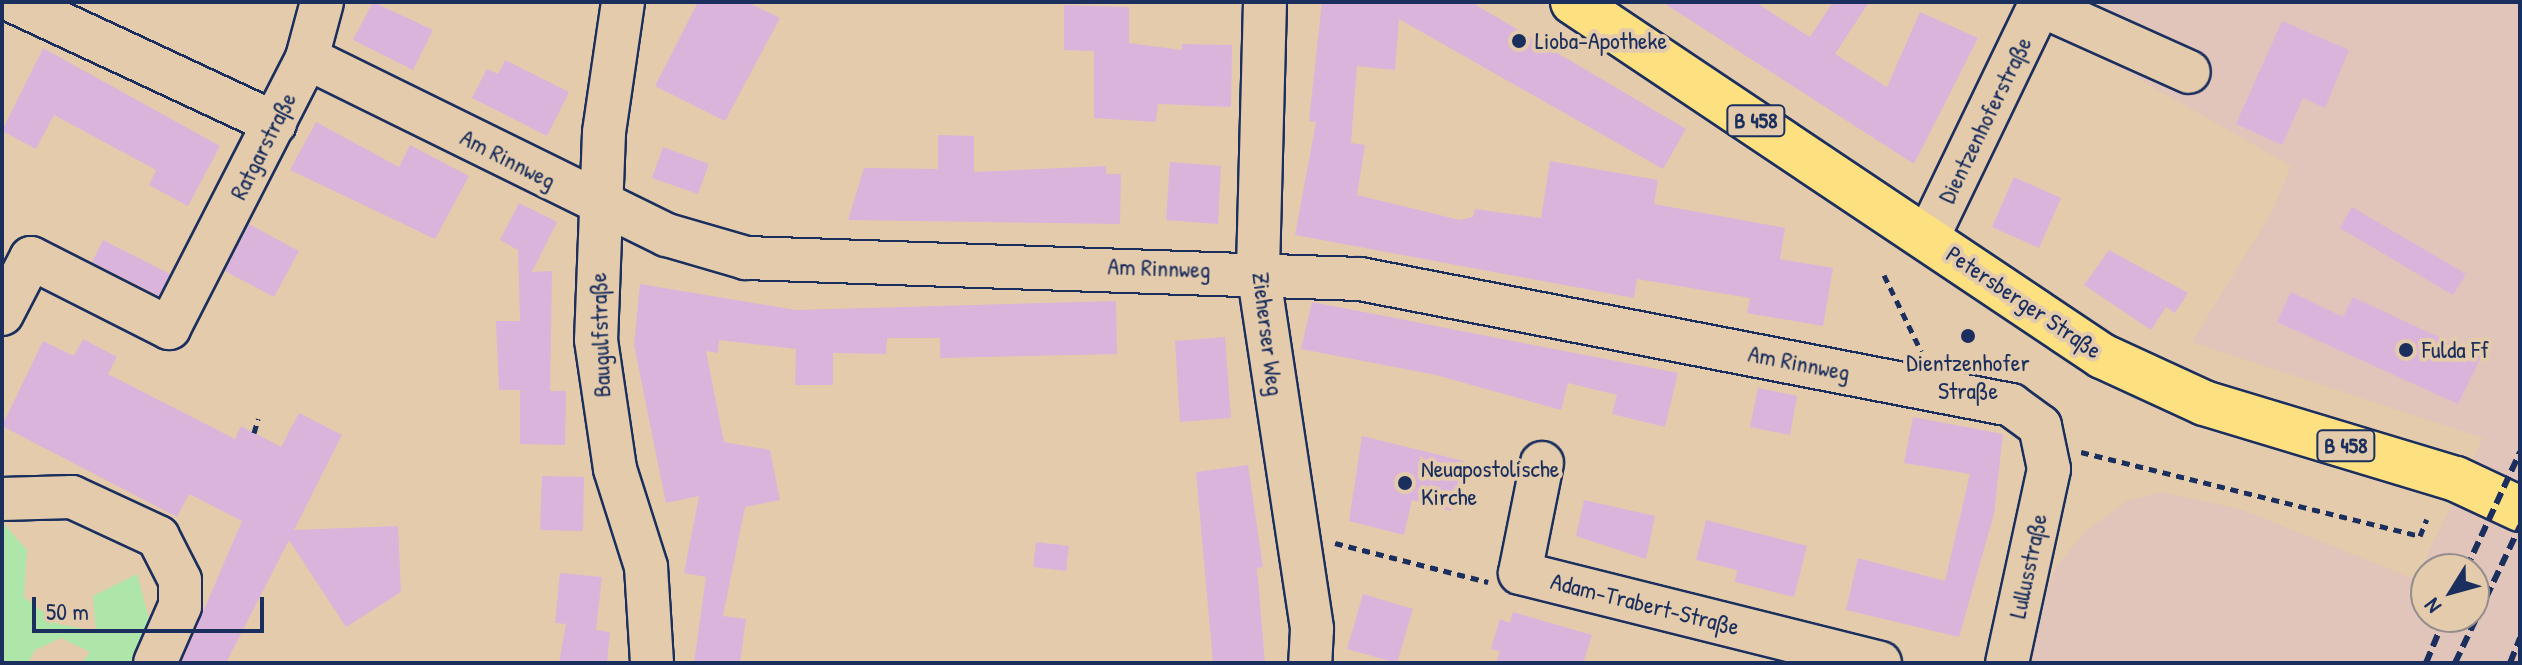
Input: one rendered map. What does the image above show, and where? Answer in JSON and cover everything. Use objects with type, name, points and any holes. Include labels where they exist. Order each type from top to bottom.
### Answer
[{"type":"main road","name":"Petersberger Straße","points":[[1580,4],[2102,356],[2172,390],[2456,479],[2520,509]]},
{"type":"street","points":[[15,2],[275,123]]},
{"type":"street","name":"Ratgarstraße","points":[[2,314],[31,258],[169,328],[307,58],[322,2]]},
{"type":"street","name":"Baugulfstraße","points":[[623,2],[601,204],[601,393],[646,567],[652,663]]},
{"type":"street","name":"Zieherser Weg","points":[[1265,2],[1258,271],[1312,629],[1310,663]]},
{"type":"street","points":[[2041,3],[2189,72]]},
{"type":"street","name":"Dientzenhoferstraße","points":[[1928,237],[2041,3]]},
{"type":"street","name":"Am Rinnweg","points":[[307,58],[667,235],[776,261],[1258,271],[1360,279],[2011,405],[2040,426],[2060,460]]},
{"type":"street","name":"Lullusstraße","points":[[2007,663],[2060,460]]},
{"type":"street","name":"Adam-Trabert-Straße","points":[[1542,463],[1520,573],[1880,663]]},
{"type":"street","points":[[2,499],[72,497],[158,537],[180,580],[180,606],[155,663]]},
{"type":"path","points":[[1884,275],[1924,364]]},
{"type":"path","points":[[254,433],[258,419]]},
{"type":"path","points":[[2060,460],[2420,536],[2427,519]]},
{"type":"path","points":[[1330,542],[1502,586]]},
{"type":"shaded area","points":[[2072,2],[2520,2],[2520,663],[2024,663],[2056,566],[2088,529],[2128,501],[2160,492],[2240,509],[2410,578],[2410,633],[2490,633],[2490,553],[2429,553],[2483,438],[2192,342],[2273,210],[2291,166],[2057,32]]},
{"type":"green space","points":[[2,522],[27,550],[24,597],[58,624],[96,631],[93,596],[137,574],[152,630],[142,663],[82,663],[90,652],[61,638],[35,650],[28,663],[2,663]]},
{"type":"building","points":[[373,2],[433,30],[413,70],[353,40]]},
{"type":"building","points":[[698,2],[747,2],[780,18],[725,121],[655,86]]},
{"type":"building","points":[[1322,2],[1471,2],[1686,129],[1663,169],[1399,19],[1395,70],[1357,66],[1351,143],[1365,145],[1357,195],[1460,220],[1473,217],[1475,209],[1541,218],[1550,161],[1658,180],[1654,204],[1785,228],[1780,259],[1833,268],[1823,326],[1747,313],[1750,298],[1637,279],[1634,298],[1295,235],[1316,122],[1309,121]]},
{"type":"building","points":[[1662,2],[1755,2],[1810,37],[1833,2],[1869,2],[1835,54],[1887,87],[1920,12],[1978,38],[1914,164]]},
{"type":"building","points":[[1064,5],[1129,7],[1129,43],[1182,50],[1182,44],[1232,45],[1231,107],[1158,104],[1156,122],[1094,118],[1094,51],[1064,50]]},
{"type":"building","points":[[2282,21],[2349,50],[2325,108],[2303,98],[2282,145],[2236,124]]},
{"type":"building","points":[[43,48],[220,146],[188,206],[149,185],[156,170],[54,115],[36,149],[2,131]]},
{"type":"building","points":[[505,60],[569,92],[547,136],[472,98],[487,69],[498,74]]},
{"type":"building","points":[[316,122],[399,167],[410,145],[469,176],[435,239],[290,170]]},
{"type":"building","points":[[938,135],[974,136],[974,172],[1106,166],[1106,174],[1121,174],[1120,224],[848,220],[864,168],[938,169]]},
{"type":"building","points":[[663,147],[709,164],[698,194],[652,178]]},
{"type":"building","points":[[1170,162],[1221,166],[1218,224],[1166,220]]},
{"type":"building","points":[[2014,177],[2061,198],[2039,248],[1992,227]]},
{"type":"building","points":[[519,203],[557,222],[532,272],[552,271],[550,391],[566,391],[565,445],[520,444],[520,390],[499,390],[496,321],[520,321],[518,250],[500,240]]},
{"type":"building","points":[[2352,207],[2466,274],[2453,295],[2340,228]]},
{"type":"building","points":[[249,224],[299,251],[274,297],[225,271]]},
{"type":"building","points":[[103,240],[170,274],[159,296],[92,262]]},
{"type":"building","points":[[2109,250],[2188,293],[2175,313],[2166,307],[2151,330],[2084,285]]},
{"type":"building","points":[[640,284],[796,310],[1116,301],[1117,354],[940,358],[940,338],[887,338],[886,354],[833,353],[833,385],[795,385],[796,349],[719,340],[718,353],[706,351],[724,442],[770,450],[780,500],[745,507],[723,616],[746,619],[740,663],[694,663],[706,577],[684,573],[699,496],[666,503],[634,345]]},
{"type":"building","name":"Fulda Ff","points":[[2291,292],[2343,317],[2353,297],[2481,357],[2458,404],[2277,322]]},
{"type":"building","points":[[1312,302],[1678,373],[1665,427],[1612,414],[1617,395],[1568,383],[1561,410],[1436,375],[1301,349]]},
{"type":"building","points":[[1225,337],[1231,418],[1180,422],[1175,341]]},
{"type":"building","points":[[83,339],[117,357],[108,374],[235,439],[241,426],[281,447],[299,413],[342,435],[294,530],[398,526],[401,592],[346,627],[289,540],[226,663],[181,663],[242,521],[189,494],[177,517],[2,426],[43,341],[74,356]]},
{"type":"building","points":[[1758,388],[1797,396],[1790,435],[1750,427]]},
{"type":"building","points":[[1913,417],[2003,434],[1994,514],[1959,637],[1846,610],[1858,558],[1945,581],[1970,474],[1904,463]]},
{"type":"building","name":"Neuapostolische Kirche","points":[[1362,436],[1464,461],[1451,511],[1412,500],[1404,535],[1349,521]]},
{"type":"building","points":[[1248,465],[1263,567],[1257,568],[1265,663],[1213,663],[1196,472]]},
{"type":"building","points":[[542,476],[584,477],[583,531],[540,530]]},
{"type":"building","points":[[1584,500],[1655,516],[1646,559],[1576,536]]},
{"type":"building","points":[[1706,520],[1807,546],[1794,597],[1735,582],[1737,570],[1696,560]]},
{"type":"building","points":[[1036,542],[1069,546],[1066,571],[1033,567]]},
{"type":"building","points":[[560,573],[602,577],[596,630],[610,632],[607,663],[559,663],[566,624],[555,623]]},
{"type":"building","points":[[1363,594],[1413,609],[1397,663],[1347,649]]},
{"type":"building","points":[[1513,612],[1592,635],[1583,663],[1496,663],[1500,651],[1491,649],[1500,619],[1510,623]]},
{"type":"railway","points":[[2473,553],[2520,452]]},
{"type":"railway","points":[[2455,663],[2520,526]]},
{"type":"railway","points":[[2426,663],[2438,633]]},
{"type":"railway","points":[[2510,663],[2520,638]]},
{"type":"place","name":"Lioba-Apotheke","points":[[1519,41]]},
{"type":"place","name":"Dientzenhofer Straße","points":[[1968,336]]},
{"type":"place","name":"Fulda Ff","points":[[2406,350]]},
{"type":"place","name":"Neuapostolische Kirche","points":[[1405,483]]}]
